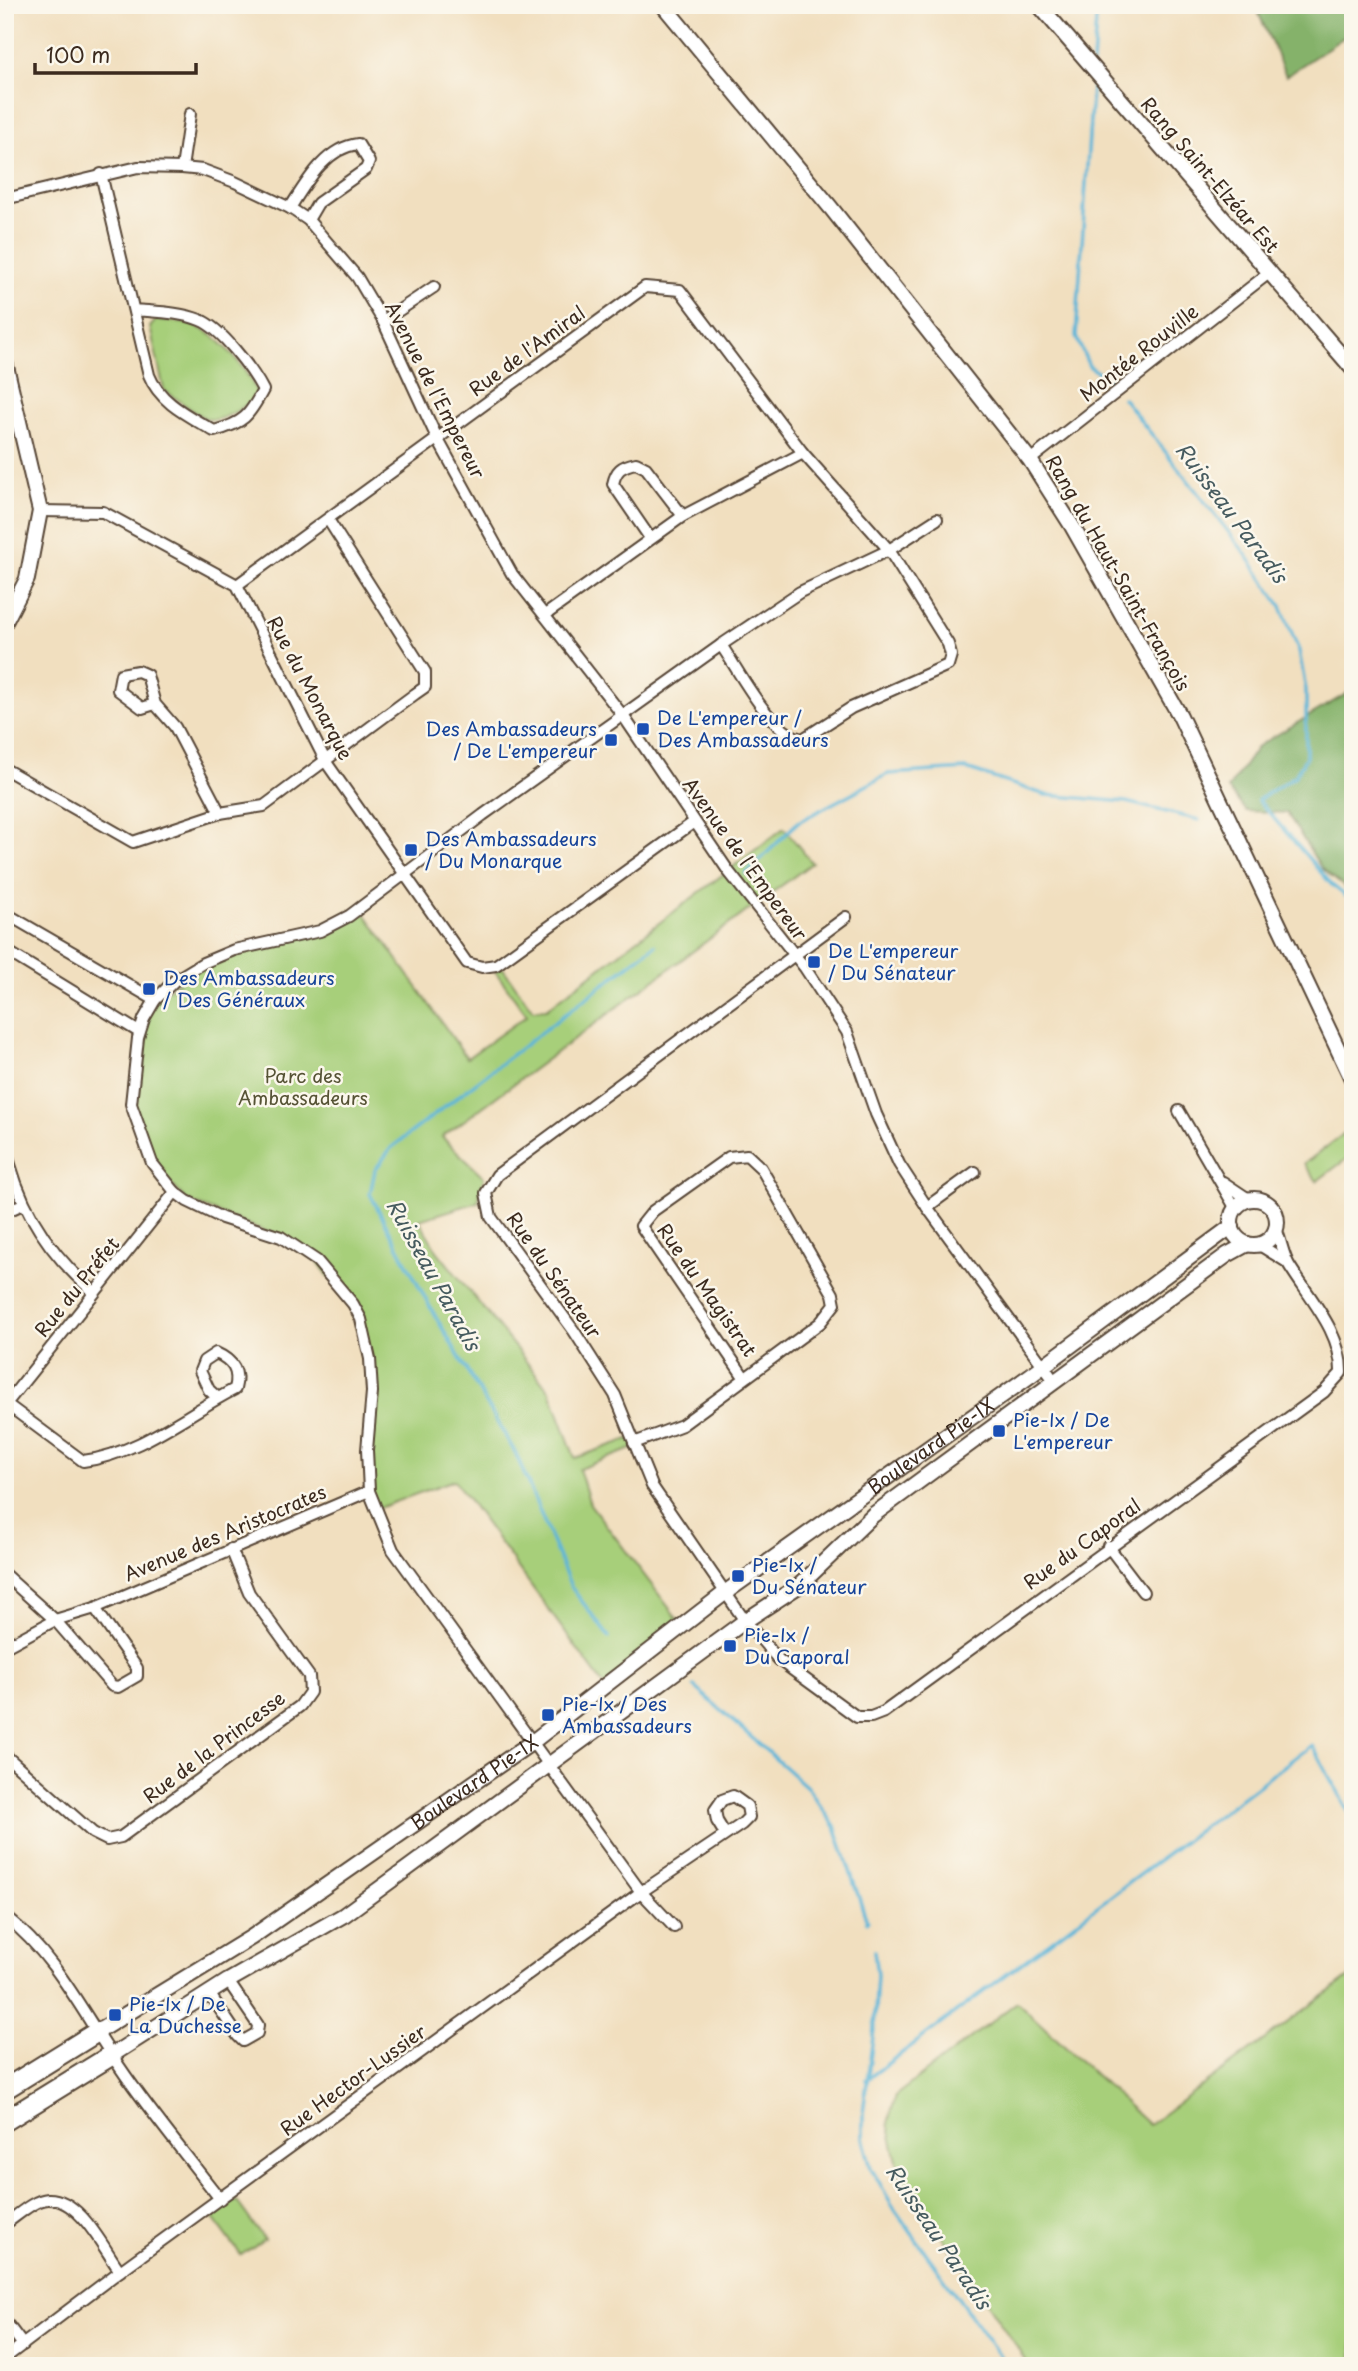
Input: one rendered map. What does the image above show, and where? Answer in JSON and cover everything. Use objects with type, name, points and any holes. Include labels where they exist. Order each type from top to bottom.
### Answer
[{"type":"highway","name":"Boulevard Pie-IX","points":[[6,2088],[97,2032]]},
{"type":"highway","name":"Boulevard Pie-IX","points":[[12,2117],[112,2055]]},
{"type":"highway","points":[[6,2088],[20,2095],[12,2117]]},
{"type":"street","name":"Rang du Haut-Saint-François","points":[[663,5],[831,208],[1030,460],[1072,526],[1180,716],[1353,1081]]},
{"type":"street","name":"Rang Saint-Elzéar Est","points":[[1039,5],[1353,369]]},
{"type":"street","points":[[182,168],[190,114]]},
{"type":"street","points":[[290,208],[318,166],[349,145],[358,144],[369,162],[366,169],[318,203],[308,220]]},
{"type":"street","name":"Avenue de l'Empereur","points":[[5,199],[138,167],[182,168],[203,170],[290,208],[308,220],[357,277],[383,321],[437,438],[512,574],[624,718],[694,822],[795,957],[847,1032],[876,1114],[899,1164],[927,1208],[1055,1382]]},
{"type":"street","points":[[101,174],[134,310],[155,390],[178,410],[214,431],[236,425],[251,413],[263,390],[242,359],[216,330],[202,321],[186,316],[134,310]]},
{"type":"street","name":"Montée Rouville","points":[[1030,460],[1269,274]]},
{"type":"street","points":[[383,321],[434,286]]},
{"type":"street","name":"Rue de l'Amiral","points":[[237,585],[645,287],[680,290],[803,453],[889,550],[948,644],[951,655],[948,666],[851,708],[803,739],[793,737],[778,728],[721,645]]},
{"type":"street","points":[[5,362],[40,512],[27,579],[5,622]]},
{"type":"street","points":[[545,615],[683,516],[803,453]]},
{"type":"street","points":[[650,538],[613,484],[616,472],[623,466],[636,463],[646,468],[683,516]]},
{"type":"street","points":[[40,512],[103,512],[237,585]]},
{"type":"street","points":[[674,1927],[641,1892],[393,1550],[369,1490],[367,1450],[372,1392],[370,1359],[361,1319],[353,1304],[317,1261],[281,1237],[222,1218],[174,1192],[152,1163],[131,1104],[139,1032],[155,1000],[175,980],[203,962],[234,950],[320,931],[349,916],[405,872],[624,718],[721,645],[800,592],[889,550],[937,519]]},
{"type":"street","points":[[5,769],[133,842],[219,813],[264,806],[425,687],[425,672],[417,658],[329,520]]},
{"type":"street","name":"Rue du Monarque","points":[[237,585],[326,762],[467,963],[482,967],[495,965],[694,822]]},
{"type":"street","points":[[155,704],[175,727],[219,813]]},
{"type":"street","points":[[5,913],[155,1000]]},
{"type":"street","name":"Rue du Sénateur","points":[[745,1621],[652,1486],[615,1395],[574,1331],[491,1217],[486,1193],[497,1175],[846,917]]},
{"type":"street","points":[[5,950],[139,1032]]},
{"type":"street","points":[[1179,1111],[1236,1209],[1232,1226],[1237,1237],[1252,1244],[1269,1239],[1276,1229],[1272,1208],[1262,1201],[1250,1200],[1221,1180]]},
{"type":"street","points":[[5,1144],[11,1176],[23,1204],[71,1272],[94,1292]]},
{"type":"street","name":"Rue du Magistrat","points":[[634,1443],[682,1425],[820,1323],[835,1304],[833,1294],[761,1168],[747,1155],[729,1157],[653,1211],[641,1226],[652,1247],[735,1360],[744,1377]]},
{"type":"street","points":[[927,1208],[975,1172]]},
{"type":"street","name":"Rue du Préfet","points":[[6,1403],[174,1192]]},
{"type":"street","points":[[1236,1209],[1250,1200]]},
{"type":"street","points":[[5,1212],[23,1204]]},
{"type":"street","name":"Boulevard Pie-IX","points":[[97,2032],[263,1929],[531,1743],[726,1592],[1043,1366],[1232,1226]]},
{"type":"street","name":"Rue du Caporal","points":[[745,1621],[779,1660],[857,1717],[871,1717],[884,1712],[1108,1546],[1324,1392],[1341,1373],[1339,1352],[1316,1303],[1287,1262],[1276,1229]]},
{"type":"street","name":"Rue du Caporal","points":[[1252,1244],[1287,1262]]},
{"type":"street","name":"Boulevard Pie-IX","points":[[112,2055],[228,1981],[344,1915],[550,1767],[745,1621],[800,1585],[873,1514],[1227,1255],[1252,1244]]},
{"type":"street","points":[[6,1403],[83,1461],[100,1459],[140,1443],[218,1398]]},
{"type":"street","name":"Avenue des Aristocrates","points":[[5,1647],[55,1620],[95,1608],[369,1490]]},
{"type":"street","points":[[1108,1546],[1143,1592]]},
{"type":"street","name":"Rue de la Princesse","points":[[5,1755],[93,1833],[107,1840],[121,1837],[300,1706],[310,1692],[309,1676],[249,1593],[231,1549]]},
{"type":"street","points":[[5,1575],[55,1620],[112,1686],[118,1687],[137,1676],[137,1668],[95,1608]]},
{"type":"street","name":"Rue Hector-Lussier","points":[[5,2358],[120,2271],[641,1892],[725,1834]]},
{"type":"street","points":[[5,1916],[27,1935],[59,1970],[112,2055],[220,2199]]},
{"type":"street","points":[[209,1993],[238,2036],[243,2041],[249,2039],[257,2033],[258,2025],[228,1981]]},
{"type":"street","points":[[5,2224],[46,2199],[65,2201],[81,2217],[120,2271]]},
{"type":"street","points":[[5,2321],[23,2345]]},
{"type":"green space","points":[[1255,5],[1353,5],[1353,31],[1286,76]]},
{"type":"green space","points":[[156,320],[180,322],[199,328],[219,342],[238,361],[252,382],[257,392],[254,400],[226,417],[208,419],[164,390],[150,327]]},
{"type":"green space","points":[[1353,690],[1353,884],[1347,889],[1322,869],[1287,813],[1246,811],[1228,789],[1258,746]]},
{"type":"green space","name":"Parc des Ambassadeurs","points":[[784,828],[812,863],[442,1137],[484,1177],[478,1202],[419,1220],[437,1251],[550,1391],[575,1458],[632,1438],[635,1448],[579,1469],[590,1504],[683,1626],[605,1687],[454,1480],[376,1509],[369,1491],[372,1392],[361,1319],[317,1261],[278,1236],[187,1201],[152,1163],[131,1104],[139,1032],[155,1000],[203,963],[293,939],[361,908],[467,1058],[527,1015],[495,971],[502,967],[533,1010],[546,1009]]},
{"type":"green space","points":[[1345,1133],[1353,1143],[1353,1154],[1317,1181],[1304,1164]]},
{"type":"green space","points":[[1353,1974],[1353,2366],[1029,2366],[900,2174],[888,2123],[896,2095],[1017,2002],[1149,2125]]},
{"type":"green space","points":[[236,2200],[264,2239],[241,2255],[213,2217]]},
{"type":"waterway","name":"Ruisseau Paradis","points":[[1093,63],[1097,5]]},
{"type":"waterway","name":"Ruisseau Paradis","points":[[1093,74],[1076,337],[1089,366],[1112,382]]},
{"type":"waterway","name":"Ruisseau Paradis","points":[[1123,398],[1245,553],[1281,606],[1299,651],[1306,690],[1306,757],[1295,776],[1258,800],[1332,885],[1353,902]]},
{"type":"waterway","name":"Ruisseau Paradis","points":[[746,874],[798,822],[888,774],[966,769],[1046,795],[1126,802],[1199,820]]},
{"type":"waterway","name":"Ruisseau Paradis","points":[[609,1637],[571,1587],[516,1454],[430,1307],[370,1194],[375,1170],[391,1148],[655,945]]},
{"type":"waterway","name":"Ruisseau Paradis","points":[[694,1686],[807,1787],[835,1826],[867,1922]]},
{"type":"waterway","points":[[866,2080],[1312,1745],[1353,1820]]},
{"type":"waterway","name":"Ruisseau Paradis","points":[[874,1951],[877,1975],[874,2029],[863,2113],[863,2138],[871,2168],[895,2210],[1007,2366]]},
{"type":"place","name":"De L'empereur / Des Ambassadeurs","points":[[643,729]]},
{"type":"place","name":"Des Ambassadeurs / De L'empereur","points":[[611,740]]},
{"type":"place","name":"Des Ambassadeurs / Du Monarque","points":[[411,850]]},
{"type":"place","name":"De L'empereur / Du Sénateur","points":[[814,962]]},
{"type":"place","name":"Des Ambassadeurs / Des Généraux","points":[[149,989]]},
{"type":"place","name":"Pie-Ix / De L'empereur","points":[[999,1431]]},
{"type":"place","name":"Pie-Ix / Du Sénateur","points":[[738,1576]]},
{"type":"place","name":"Pie-Ix / Du Caporal","points":[[730,1646]]},
{"type":"place","name":"Pie-Ix / Des Ambassadeurs","points":[[548,1715]]},
{"type":"place","name":"Pie-Ix / De La Duchesse","points":[[115,2015]]}]
